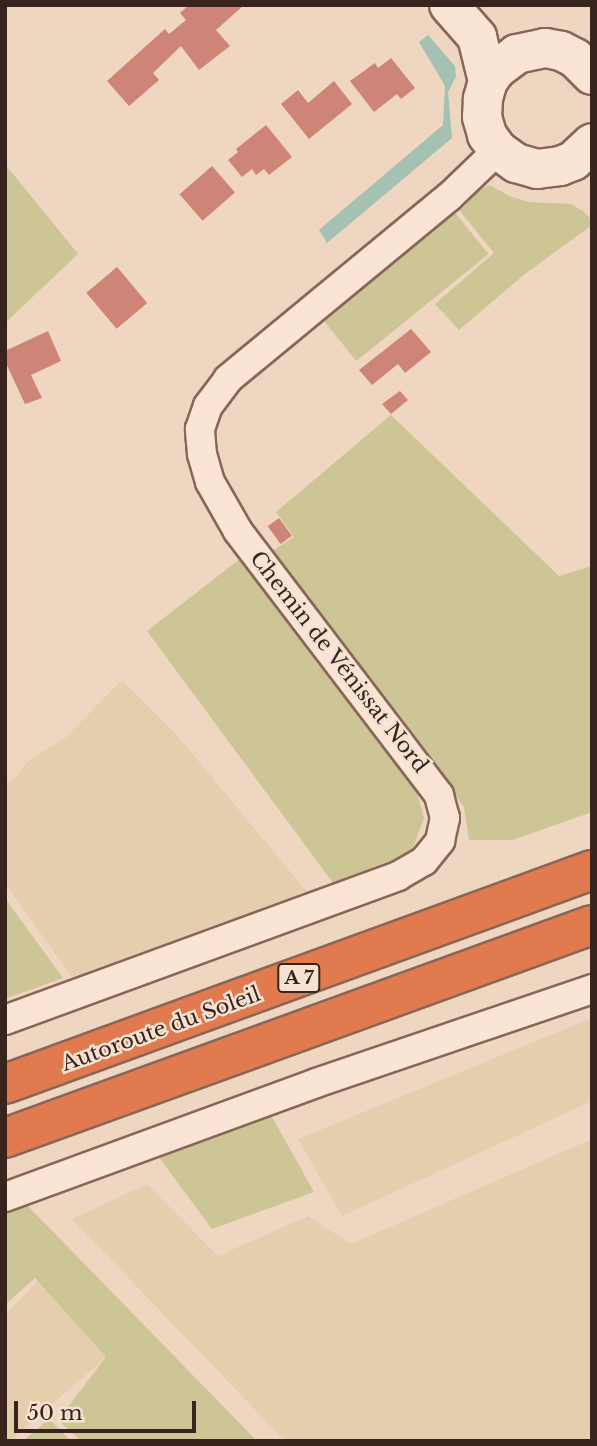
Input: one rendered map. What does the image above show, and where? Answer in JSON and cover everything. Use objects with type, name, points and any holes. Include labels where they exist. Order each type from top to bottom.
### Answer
[{"type":"highway","name":"Autoroute du Soleil","points":[[5,1084],[592,870]]},
{"type":"highway","name":"A 7","points":[[5,1138],[592,925]]},
{"type":"main road","points":[[449,5],[477,37],[488,81]]},
{"type":"main road","points":[[477,37],[530,50],[561,51],[590,69]]},
{"type":"main road","points":[[530,50],[506,61],[488,81],[482,117],[487,135],[498,150],[516,163],[537,169],[576,173],[573,161],[592,143]]},
{"type":"street","name":"Chemin de Vénissat Nord","points":[[5,1020],[398,876],[424,861],[440,841],[445,818],[439,795],[238,531],[210,482],[202,454],[201,429],[208,406],[228,379],[411,230],[498,150]]},
{"type":"street","points":[[5,1197],[316,1083],[592,989]]},
{"type":"shaded area","points":[[428,35],[455,66],[456,77],[448,92],[452,138],[327,243],[319,230],[443,125],[445,86],[419,42]]},
{"type":"shaded area","points":[[5,164],[78,254],[5,323]]},
{"type":"shaded area","points":[[490,185],[509,196],[528,202],[571,204],[592,220],[592,225],[525,274],[459,330],[435,304],[494,253],[460,211],[481,189]]},
{"type":"shaded area","points":[[452,209],[489,254],[356,361],[320,316]]},
{"type":"shaded area","points":[[391,415],[559,576],[592,566],[592,812],[513,840],[469,840],[464,807],[272,551],[294,537],[276,512]]},
{"type":"shaded area","points":[[245,555],[416,789],[424,818],[412,851],[336,887],[147,631]]},
{"type":"shaded area","points":[[122,680],[176,734],[307,892],[72,977],[5,884],[5,784],[14,779],[27,762],[65,738]]},
{"type":"shaded area","points":[[5,898],[63,978],[5,999]]},
{"type":"shaded area","points":[[592,1018],[592,1101],[342,1216],[298,1139]]},
{"type":"shaded area","points":[[268,1110],[314,1192],[212,1229],[155,1152]]},
{"type":"shaded area","points":[[592,1139],[592,1441],[285,1441],[72,1219],[147,1184],[218,1256],[308,1216],[351,1244]]},
{"type":"shaded area","points":[[25,1203],[257,1441],[81,1441],[58,1420],[106,1357],[35,1278],[5,1305],[5,1209]]},
{"type":"shaded area","points":[[38,1281],[106,1357],[10,1441],[5,1441],[5,1314]]},
{"type":"shaded area","points":[[49,1419],[71,1441],[23,1441]]},
{"type":"building","points":[[189,5],[244,5],[216,30],[230,46],[199,70],[181,46],[153,73],[159,80],[129,106],[107,81],[165,29],[169,34],[186,20],[180,13]]},
{"type":"building","points":[[391,58],[415,88],[401,99],[397,94],[374,112],[350,81],[375,63],[378,68]]},
{"type":"building","points":[[334,81],[352,104],[309,139],[281,104],[298,90],[308,103]]},
{"type":"building","points":[[266,125],[292,157],[269,175],[264,169],[256,175],[252,169],[242,177],[228,160],[238,152],[236,149]]},
{"type":"building","points":[[212,166],[235,192],[203,221],[180,194]]},
{"type":"building","points":[[117,267],[147,303],[117,329],[86,293]]},
{"type":"building","points":[[411,329],[431,352],[405,373],[398,364],[372,385],[359,370]]},
{"type":"building","points":[[48,331],[61,361],[31,375],[42,398],[25,404],[5,361],[5,351]]},
{"type":"building","points":[[400,391],[408,400],[391,414],[382,404]]},
{"type":"building","points":[[279,518],[292,536],[281,544],[268,526]]}]
